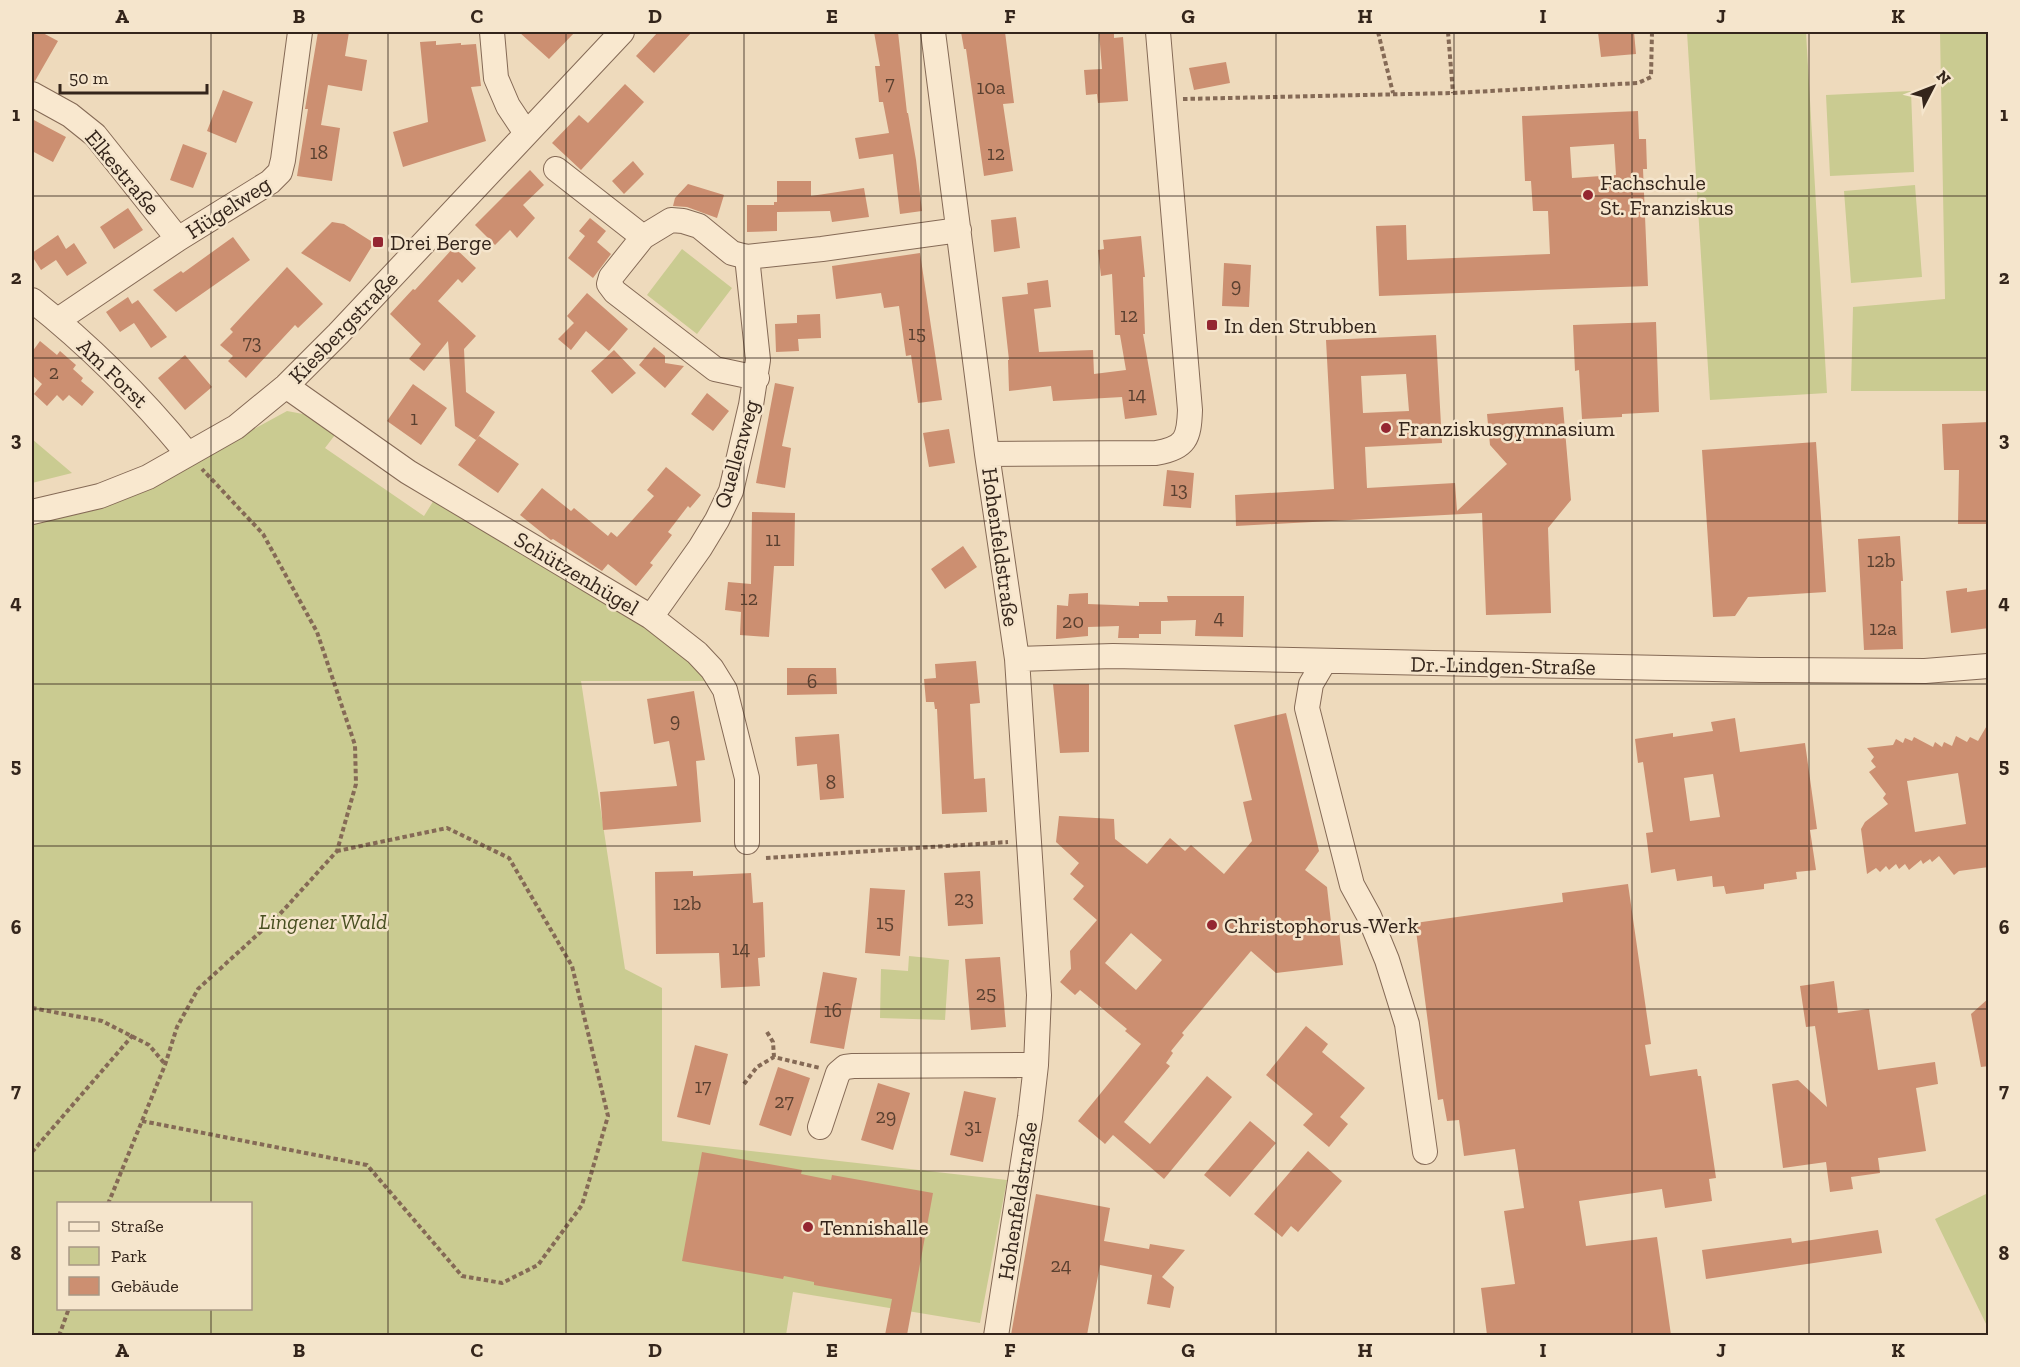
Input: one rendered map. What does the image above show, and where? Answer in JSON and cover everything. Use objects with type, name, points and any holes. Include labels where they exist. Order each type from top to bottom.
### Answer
[{"type":"street","name":"Hügelweg","points":[[57,320],[178,239],[270,182],[280,172],[284,160],[300,32]]},
{"type":"street","points":[[492,32],[496,78],[508,106],[526,133]]},
{"type":"street","name":"Kiesbergstraße","points":[[32,512],[100,496],[148,477],[236,427],[286,386],[338,334],[622,32]]},
{"type":"street","name":"Hohenfeldstraße","points":[[933,32],[987,454],[1017,659],[1039,995],[1036,1065],[1029,1129],[996,1335]]},
{"type":"street","points":[[987,454],[1156,453],[1172,450],[1182,443],[1189,432],[1190,410],[1158,32]]},
{"type":"street","name":"Elkestraße","points":[[32,93],[70,115],[95,135],[178,239]]},
{"type":"street","points":[[556,169],[643,237]]},
{"type":"street","name":"Quellenweg","points":[[651,617],[700,548],[731,491],[757,378],[759,360],[747,256],[732,253],[699,226],[683,221],[671,220],[643,237],[611,277],[609,284],[615,292],[715,369],[757,378]]},
{"type":"street","points":[[747,256],[822,249],[959,230]]},
{"type":"street","name":"Am Forst","points":[[32,300],[57,320],[153,411],[187,453]]},
{"type":"street","name":"Schützenhügel","points":[[286,386],[408,472],[651,617],[697,653],[712,669],[725,690],[747,778],[747,842]]},
{"type":"street","name":"Dr.-Lindgen-Straße","points":[[1017,659],[1113,656],[1760,670],[1925,671],[1989,666]]},
{"type":"street","points":[[1324,662],[1311,684],[1307,708],[1352,885],[1369,916],[1387,960],[1407,1024],[1425,1152]]},
{"type":"street","points":[[820,1127],[838,1073],[845,1067],[1036,1065]]},
{"type":"path","points":[[1378,32],[1393,93]]},
{"type":"path","points":[[1448,32],[1453,93]]},
{"type":"path","points":[[1164,99],[1453,93],[1638,83],[1651,77],[1652,32]]},
{"type":"path","points":[[108,1202],[165,1065],[177,1027],[198,989],[279,915],[337,851],[356,784],[355,745],[317,632],[263,534],[187,453]]},
{"type":"path","points":[[142,1121],[368,1165],[462,1276],[502,1283],[538,1265],[582,1205],[608,1116],[572,966],[509,858],[447,828],[337,851]]},
{"type":"path","points":[[766,858],[1029,840]]},
{"type":"path","points":[[32,1008],[102,1022],[133,1035],[149,1045],[165,1065]]},
{"type":"path","points":[[767,1032],[772,1042],[774,1057]]},
{"type":"path","points":[[32,1152],[133,1035]]},
{"type":"path","points":[[744,1084],[757,1067],[774,1057],[838,1073]]},
{"type":"path","points":[[59,1335],[68,1310]]},
{"type":"green space","points":[[1687,32],[1806,32],[1827,393],[1710,400]]},
{"type":"green space","points":[[1940,32],[1988,32],[1988,391],[1851,391],[1853,307],[1945,299]]},
{"type":"green space","points":[[1911,91],[1914,172],[1830,176],[1826,95]]},
{"type":"green space","points":[[1915,185],[1922,277],[1851,283],[1844,191]]},
{"type":"green space","points":[[682,249],[732,288],[697,334],[647,295]]},
{"type":"green space","name":"Lingener Wald","points":[[287,411],[319,417],[338,431],[325,448],[424,516],[434,500],[693,653],[710,681],[581,681],[625,969],[662,988],[662,1141],[1007,1180],[980,1323],[793,1292],[786,1335],[32,1335],[32,518],[194,462]]},
{"type":"green space","points":[[32,439],[72,473],[32,483]]},
{"type":"green space","points":[[909,956],[949,960],[945,1020],[880,1018],[881,969],[908,971]]},
{"type":"green space","points":[[1988,1193],[1988,1328],[1935,1219]]},
{"type":"building","points":[[32,32],[41,32],[58,41],[35,81],[32,80]]},
{"type":"building","points":[[318,32],[349,32],[345,56],[367,60],[362,91],[328,85],[321,125],[340,128],[332,181],[297,176]]},
{"type":"building","points":[[519,32],[575,32],[549,59]]},
{"type":"building","points":[[658,32],[692,32],[654,73],[636,56]]},
{"type":"building","points":[[874,32],[898,32],[907,113],[922,211],[900,214],[893,154],[859,159],[855,138],[889,133],[883,102],[879,102],[875,66],[880,66]]},
{"type":"building","points":[[961,32],[1005,32],[1014,103],[1003,104],[1013,171],[984,176],[966,49],[964,49]]},
{"type":"building","points":[[1099,32],[1114,32],[1114,38],[1123,37],[1128,101],[1098,103],[1097,94],[1086,95],[1084,70],[1102,69]]},
{"type":"building","points":[[1598,32],[1634,32],[1636,54],[1601,57]]},
{"type":"building","points":[[436,41],[436,45],[476,44],[481,86],[471,87],[486,141],[403,167],[393,132],[428,122],[420,42]]},
{"type":"building","points":[[1226,62],[1230,83],[1194,90],[1189,68]]},
{"type":"building","points":[[625,84],[644,102],[581,170],[552,143],[579,115],[588,123]]},
{"type":"building","points":[[223,90],[253,102],[236,143],[207,131]]},
{"type":"building","points":[[1638,111],[1639,139],[1646,139],[1647,169],[1643,169],[1648,286],[1379,296],[1376,226],[1406,225],[1407,260],[1550,254],[1548,211],[1533,211],[1531,181],[1525,181],[1522,116]],"holes":[[[1614,144],[1616,175],[1572,178],[1570,147]]]},
{"type":"building","points":[[32,119],[66,137],[53,162],[32,151]]},
{"type":"building","points":[[183,144],[207,153],[193,188],[170,180]]},
{"type":"building","points":[[633,161],[644,174],[624,194],[612,181]]},
{"type":"building","points":[[530,170],[544,185],[523,205],[535,218],[517,238],[510,230],[495,245],[475,225]]},
{"type":"building","points":[[777,181],[811,181],[811,196],[864,188],[869,217],[832,222],[830,211],[777,212],[777,231],[747,232],[747,205],[774,205],[774,202],[777,202]]},
{"type":"building","points":[[688,184],[724,195],[717,218],[687,207],[673,206],[675,198]]},
{"type":"building","points":[[128,208],[143,230],[114,249],[100,227]]},
{"type":"building","points":[[1016,217],[1020,248],[994,252],[991,220]]},
{"type":"building","points":[[590,218],[606,231],[597,242],[611,254],[593,278],[568,258],[585,236],[579,231]]},
{"type":"building","points":[[332,222],[344,224],[374,243],[350,282],[301,253]]},
{"type":"building","points":[[58,235],[66,249],[74,243],[87,263],[67,276],[56,260],[41,270],[32,256],[32,253]]},
{"type":"building","points":[[1141,236],[1145,277],[1143,277],[1145,334],[1143,334],[1157,415],[1125,419],[1122,397],[1053,401],[1051,386],[1009,391],[1009,360],[1002,297],[1028,294],[1027,283],[1048,280],[1051,307],[1034,309],[1039,352],[1093,350],[1094,374],[1126,370],[1120,335],[1115,335],[1112,274],[1101,276],[1098,250],[1104,249],[1103,240]]},
{"type":"building","points":[[233,237],[250,260],[176,312],[153,290],[181,271],[183,273]]},
{"type":"building","points":[[454,247],[476,268],[462,283],[458,279],[438,301],[476,336],[464,349],[466,392],[495,412],[476,440],[455,426],[448,341],[424,371],[409,359],[421,344],[390,314]]},
{"type":"building","points":[[920,253],[942,400],[918,403],[911,355],[906,356],[899,306],[884,308],[881,293],[836,299],[832,266]]},
{"type":"building","points":[[1224,263],[1251,265],[1249,307],[1222,306]]},
{"type":"building","points":[[287,267],[323,304],[298,328],[295,325],[246,378],[228,361],[233,356],[220,345],[233,332],[230,329]]},
{"type":"building","points":[[587,293],[628,329],[609,351],[586,331],[571,350],[558,339],[574,323],[567,316]]},
{"type":"building","points":[[128,297],[132,304],[138,300],[167,337],[151,348],[134,323],[120,332],[106,312]]},
{"type":"building","points":[[820,314],[821,338],[798,339],[799,351],[776,352],[775,324],[797,323],[797,315]]},
{"type":"building","points":[[1656,322],[1659,412],[1582,419],[1579,370],[1575,371],[1573,325]]},
{"type":"building","points":[[1436,335],[1442,443],[1365,447],[1367,488],[1455,483],[1457,511],[1507,464],[1490,445],[1487,414],[1563,407],[1571,500],[1548,528],[1551,613],[1486,615],[1482,513],[1236,526],[1235,495],[1334,489],[1326,340]],"holes":[[[1406,374],[1409,411],[1363,413],[1361,376]]]},
{"type":"building","points":[[40,341],[57,355],[60,351],[76,365],[73,369],[83,378],[81,381],[94,392],[82,406],[69,395],[63,401],[57,395],[47,406],[34,394],[42,384],[32,375],[32,352]]},
{"type":"building","points":[[654,347],[665,356],[665,363],[684,366],[665,388],[639,365]]},
{"type":"building","points":[[614,350],[636,373],[612,394],[591,371]]},
{"type":"building","points":[[185,355],[212,387],[185,410],[158,378]]},
{"type":"building","points":[[775,383],[794,387],[782,446],[791,448],[785,488],[756,483]]},
{"type":"building","points":[[413,384],[447,408],[421,445],[387,421]]},
{"type":"building","points":[[707,393],[729,411],[713,431],[691,414]]},
{"type":"building","points":[[1989,422],[1987,524],[1958,524],[1959,470],[1944,470],[1942,424]]},
{"type":"building","points":[[949,429],[955,463],[929,467],[923,433]]},
{"type":"building","points":[[479,436],[519,464],[498,493],[458,465]]},
{"type":"building","points":[[1816,442],[1826,592],[1748,597],[1735,616],[1713,617],[1702,450]]},
{"type":"building","points":[[666,467],[701,495],[690,508],[688,506],[668,532],[672,535],[650,563],[653,565],[636,586],[608,564],[602,571],[553,539],[551,540],[520,515],[542,488],[571,511],[574,508],[608,536],[611,532],[617,537],[654,496],[647,490]]},
{"type":"building","points":[[1167,470],[1194,473],[1191,508],[1163,506]]},
{"type":"building","points":[[752,512],[795,513],[794,566],[774,566],[769,637],[740,635],[741,612],[725,610],[728,582],[751,584]]},
{"type":"building","points":[[1900,536],[1903,581],[1901,581],[1903,649],[1864,650],[1858,539]]},
{"type":"building","points":[[963,546],[977,567],[945,589],[931,569]]},
{"type":"building","points":[[1967,588],[1967,592],[1989,589],[1989,628],[1951,633],[1946,591]]},
{"type":"building","points":[[1088,593],[1088,604],[1139,606],[1139,602],[1168,602],[1167,596],[1244,596],[1243,637],[1195,636],[1196,620],[1161,621],[1161,634],[1139,634],[1139,638],[1118,638],[1119,626],[1088,627],[1088,636],[1056,639],[1057,605],[1068,606],[1069,594]]},
{"type":"building","points":[[976,661],[980,703],[970,704],[974,779],[985,778],[987,812],[942,814],[937,709],[935,709],[934,702],[926,702],[924,679],[936,678],[935,664]]},
{"type":"building","points":[[787,668],[836,668],[837,694],[787,695]]},
{"type":"building","points":[[1053,684],[1089,684],[1089,752],[1060,753]]},
{"type":"building","points":[[694,691],[705,760],[696,761],[701,822],[603,830],[600,792],[677,786],[669,741],[654,744],[647,699]]},
{"type":"building","name":"Christophorus-Werk","points":[[1286,713],[1319,851],[1305,870],[1327,887],[1332,931],[1339,930],[1343,965],[1276,973],[1251,951],[1182,1033],[1184,1035],[1171,1051],[1173,1053],[1166,1063],[1170,1066],[1124,1122],[1150,1144],[1207,1076],[1232,1097],[1164,1179],[1113,1135],[1105,1144],[1078,1121],[1141,1044],[1125,1031],[1127,1029],[1080,990],[1075,995],[1060,982],[1071,969],[1070,951],[1097,920],[1073,899],[1084,886],[1070,874],[1079,863],[1056,842],[1059,816],[1114,819],[1115,839],[1147,864],[1170,838],[1185,851],[1191,845],[1224,874],[1252,841],[1243,802],[1252,800],[1234,725]],"holes":[[[1131,933],[1162,960],[1136,990],[1105,963]]]},
{"type":"building","points":[[1735,718],[1740,752],[1805,743],[1817,829],[1810,830],[1816,870],[1796,872],[1797,879],[1764,884],[1764,889],[1726,894],[1724,886],[1713,887],[1712,876],[1677,881],[1675,869],[1651,873],[1646,833],[1653,832],[1643,762],[1638,763],[1635,739],[1673,733],[1673,737],[1713,731],[1711,722]],"holes":[[[1713,774],[1720,817],[1690,821],[1684,778]]]},
{"type":"building","points":[[1989,722],[1989,867],[1959,871],[1954,875],[1939,856],[1932,862],[1930,859],[1923,864],[1921,860],[1909,870],[1905,864],[1899,869],[1896,864],[1889,870],[1886,866],[1880,872],[1876,868],[1867,874],[1861,829],[1865,822],[1888,804],[1883,798],[1886,794],[1869,772],[1876,767],[1871,761],[1874,757],[1867,748],[1893,745],[1896,739],[1903,743],[1905,738],[1912,741],[1914,737],[1933,747],[1935,742],[1942,747],[1944,742],[1952,746],[1956,736],[1967,742],[1970,737],[1978,741]],"holes":[[[1958,773],[1966,824],[1915,832],[1907,781]]]},
{"type":"building","points":[[839,734],[844,798],[820,800],[817,764],[797,766],[795,737]]},
{"type":"building","points":[[693,871],[693,876],[751,873],[753,903],[763,902],[765,957],[758,958],[760,986],[721,988],[719,953],[656,954],[655,872]]},
{"type":"building","points":[[980,871],[983,924],[948,926],[944,873]]},
{"type":"building","points":[[1628,884],[1651,1044],[1645,1045],[1650,1076],[1697,1069],[1698,1076],[1701,1076],[1716,1178],[1709,1179],[1712,1201],[1665,1208],[1662,1189],[1579,1201],[1586,1246],[1657,1237],[1671,1335],[1487,1335],[1481,1288],[1515,1284],[1504,1211],[1524,1208],[1515,1149],[1464,1156],[1459,1120],[1447,1121],[1443,1099],[1438,1100],[1415,923],[1563,902],[1562,893]]},
{"type":"building","points":[[870,888],[905,890],[900,956],[865,953]]},
{"type":"building","points":[[1000,957],[1006,1027],[971,1030],[965,959]]},
{"type":"building","points":[[823,972],[857,978],[844,1049],[810,1043]]},
{"type":"building","points":[[1834,981],[1838,1013],[1869,1009],[1878,1070],[1935,1062],[1938,1084],[1916,1088],[1926,1151],[1878,1158],[1880,1173],[1851,1177],[1853,1189],[1830,1192],[1826,1162],[1783,1168],[1772,1084],[1798,1080],[1827,1107],[1815,1026],[1806,1027],[1800,986]]},
{"type":"building","points":[[1989,998],[1989,1066],[1981,1067],[1971,1014]]},
{"type":"building","points":[[1306,1026],[1328,1044],[1322,1052],[1365,1088],[1340,1117],[1348,1124],[1329,1147],[1303,1125],[1313,1114],[1266,1075]]},
{"type":"building","points":[[695,1045],[728,1054],[710,1125],[677,1117]]},
{"type":"building","points":[[778,1067],[810,1078],[791,1136],[759,1125]]},
{"type":"building","points":[[878,1083],[910,1093],[893,1150],[861,1140]]},
{"type":"building","points":[[964,1091],[996,1098],[983,1162],[950,1155]]},
{"type":"building","points":[[1250,1121],[1276,1143],[1230,1197],[1204,1175]]},
{"type":"building","points":[[1308,1151],[1342,1181],[1298,1232],[1291,1226],[1282,1237],[1254,1214]]},
{"type":"building","name":"Tennishalle","points":[[702,1152],[802,1170],[801,1174],[831,1180],[832,1175],[933,1193],[907,1335],[885,1335],[892,1299],[814,1285],[814,1282],[784,1276],[783,1279],[682,1261]]},
{"type":"building","points":[[1036,1194],[1110,1208],[1104,1241],[1149,1249],[1150,1244],[1185,1250],[1162,1277],[1174,1287],[1170,1308],[1147,1304],[1152,1275],[1100,1265],[1087,1335],[1011,1335]]},
{"type":"building","points":[[1878,1230],[1882,1253],[1706,1279],[1702,1250],[1791,1238],[1792,1243]]},
{"type":"place","name":"Fachschule St. Franziskus","points":[[1588,195]]},
{"type":"place","name":"Drei Berge","points":[[378,242]]},
{"type":"place","name":"In den Strubben","points":[[1212,325]]},
{"type":"place","name":"Franziskusgymnasium","points":[[1386,428]]},
{"type":"place","name":"Christophorus-Werk","points":[[1212,925]]},
{"type":"place","name":"Tennishalle","points":[[808,1227]]}]
